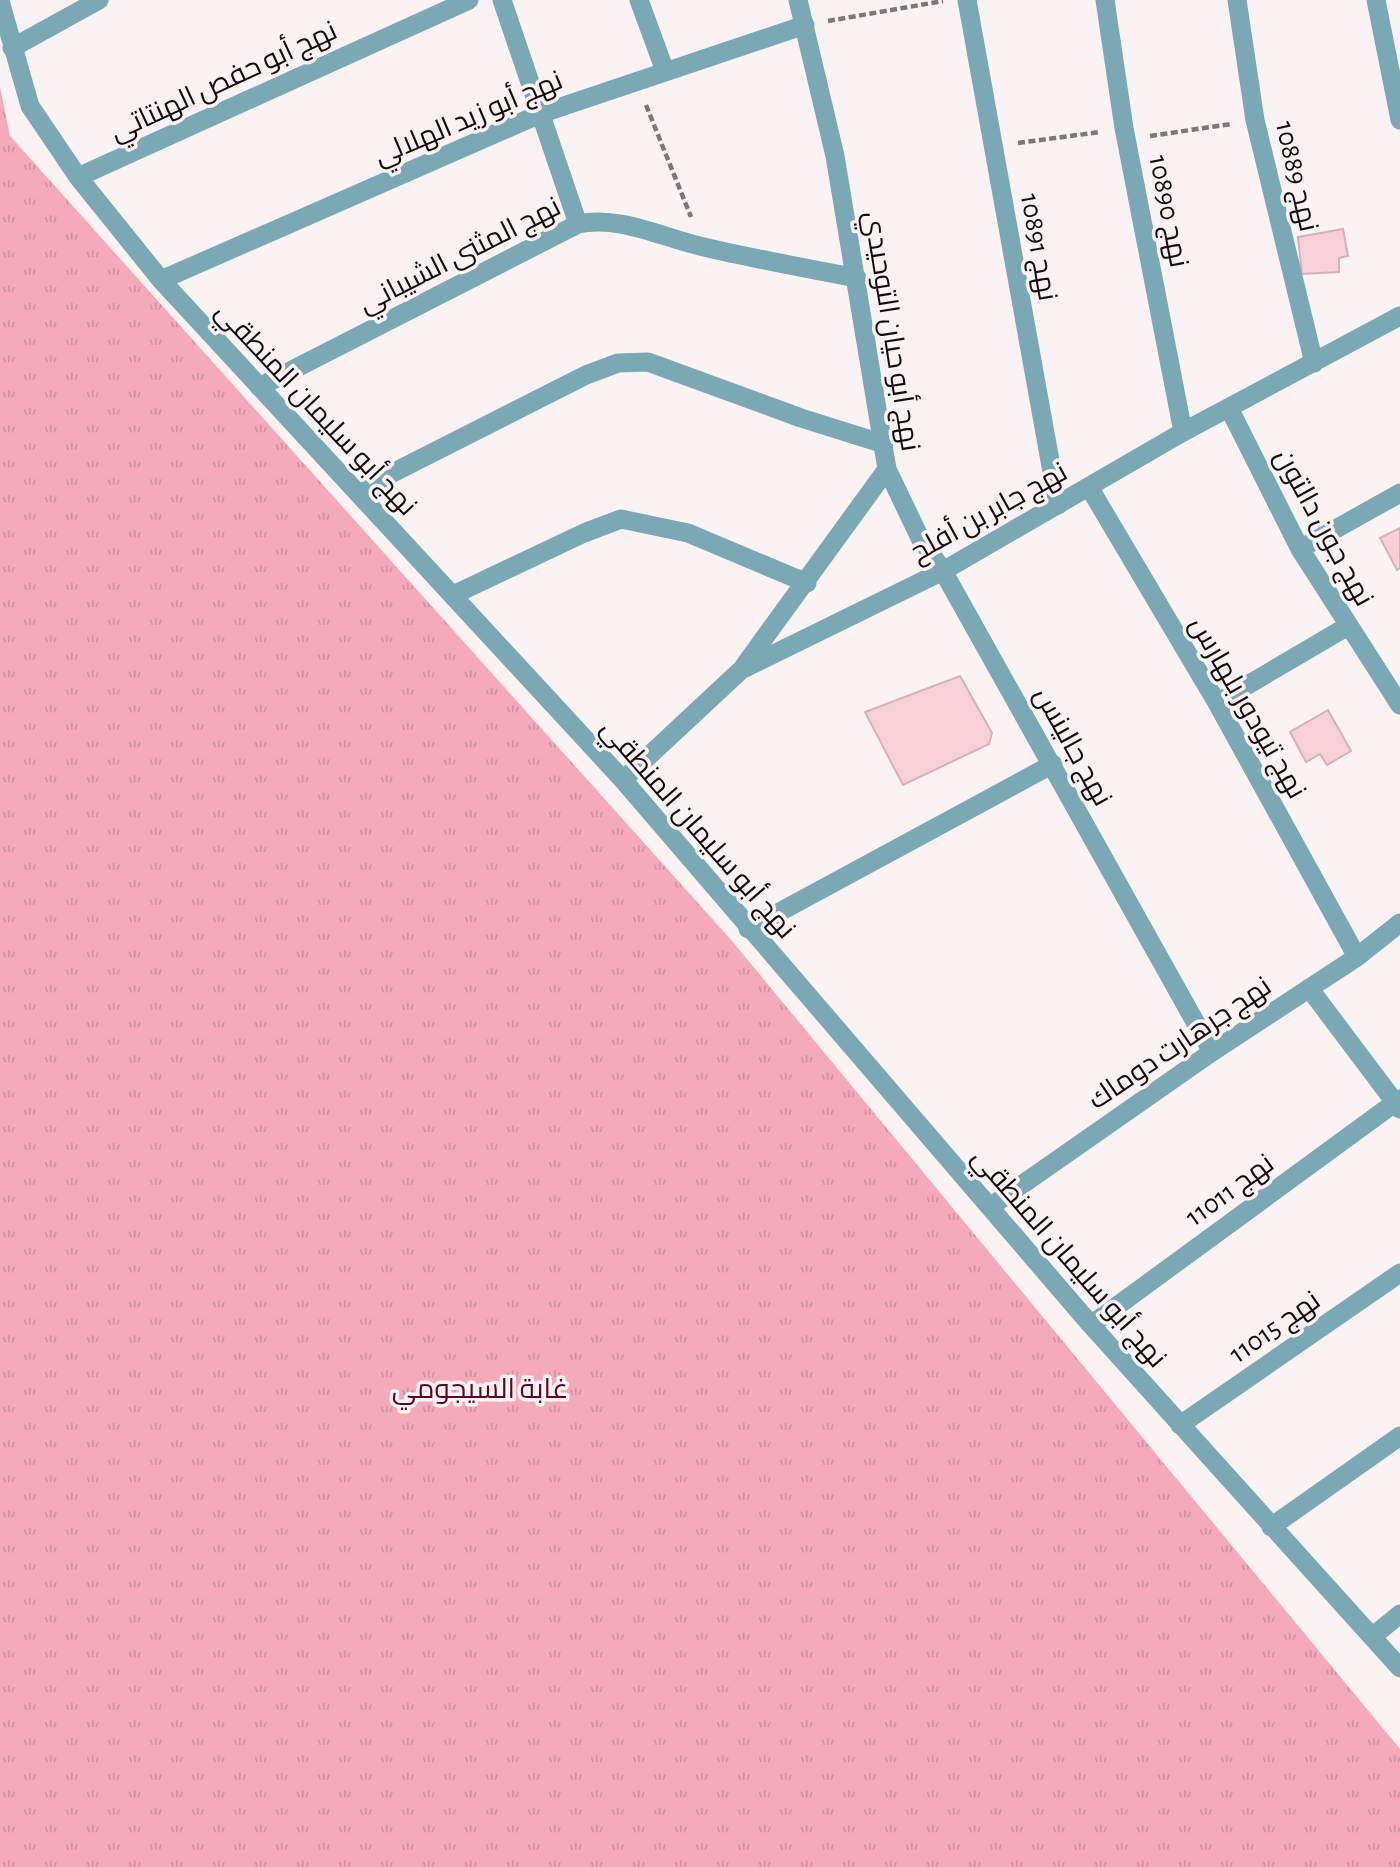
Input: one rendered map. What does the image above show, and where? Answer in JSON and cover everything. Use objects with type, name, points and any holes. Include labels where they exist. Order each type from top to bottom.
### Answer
[{"type":"street","points":[[12,48],[99,0]]},
{"type":"street","name":"نهج أبو حفص الهنتاتي","points":[[78,177],[469,0]]},
{"type":"street","points":[[502,0],[578,224]]},
{"type":"street","points":[[639,0],[665,71]]},
{"type":"street","name":"نهج أبو حيان التوحيدي","points":[[741,670],[807,583],[887,469],[835,156],[798,0]]},
{"type":"street","name":"نهج 10891","points":[[967,0],[1058,505]]},
{"type":"street","name":"نهج 10890","points":[[1105,0],[1126,134],[1184,432]]},
{"type":"street","name":"نهج 10889","points":[[1237,0],[1255,120],[1314,363]]},
{"type":"street","points":[[1376,0],[1400,120]]},
{"type":"street","name":"نهج أبو سليمان المنطقي","points":[[0,1],[30,106],[78,177],[161,281],[623,780],[748,929],[1091,1325],[1400,1668]]},
{"type":"street","name":"نهج أبو زيد الهلالي","points":[[161,281],[540,114],[804,25]]},
{"type":"street","name":"نهج المثنى الشيباني","points":[[259,387],[578,224],[609,222],[703,247],[857,278]]},
{"type":"street","name":"نهج جابر بن أفلح","points":[[623,780],[741,670],[943,571],[1184,432],[1400,316]]},
{"type":"street","points":[[357,491],[586,375],[618,363],[648,362],[801,418],[884,444]]},
{"type":"street","name":"نهج جون دالتون","points":[[1228,408],[1300,549],[1400,705]]},
{"type":"street","name":"نهج جالينس","points":[[887,469],[915,529],[943,571],[1053,764],[1212,1052]]},
{"type":"street","name":"نهج تيودور بلهارس","points":[[1089,487],[1217,703],[1357,957]]},
{"type":"street","points":[[1300,549],[1400,494]]},
{"type":"street","points":[[453,595],[584,533],[621,519],[688,533],[807,583]]},
{"type":"street","points":[[1217,703],[1348,626]]},
{"type":"street","points":[[748,929],[1053,764]]},
{"type":"street","name":"نهج جرهارت دوماك","points":[[989,1208],[1212,1052],[1357,957],[1400,923]]},
{"type":"street","points":[[1309,988],[1398,1103]]},
{"type":"street","name":"نهج 11011","points":[[1091,1325],[1398,1103]]},
{"type":"street","name":"نهج 11015","points":[[1181,1425],[1400,1273]]},
{"type":"street","points":[[1272,1527],[1400,1436]]},
{"type":"street","points":[[1373,1636],[1400,1614]]},
{"type":"path","points":[[804,25],[948,0]]},
{"type":"path","points":[[636,81],[703,247]]},
{"type":"path","points":[[993,146],[1255,120]]},
{"type":"green space","name":"غابة السيجومي","points":[[0,87],[10,136],[732,941],[1400,1749],[1400,1867],[0,1867]]},
{"type":"building","points":[[1343,229],[1348,256],[1339,258],[1339,272],[1302,274],[1298,237]]},
{"type":"building","points":[[1400,528],[1400,568],[1397,570],[1380,538]]},
{"type":"building","points":[[960,676],[992,733],[989,744],[903,785],[865,712]]},
{"type":"building","points":[[1328,710],[1351,751],[1327,765],[1320,754],[1306,762],[1290,732]]}]
